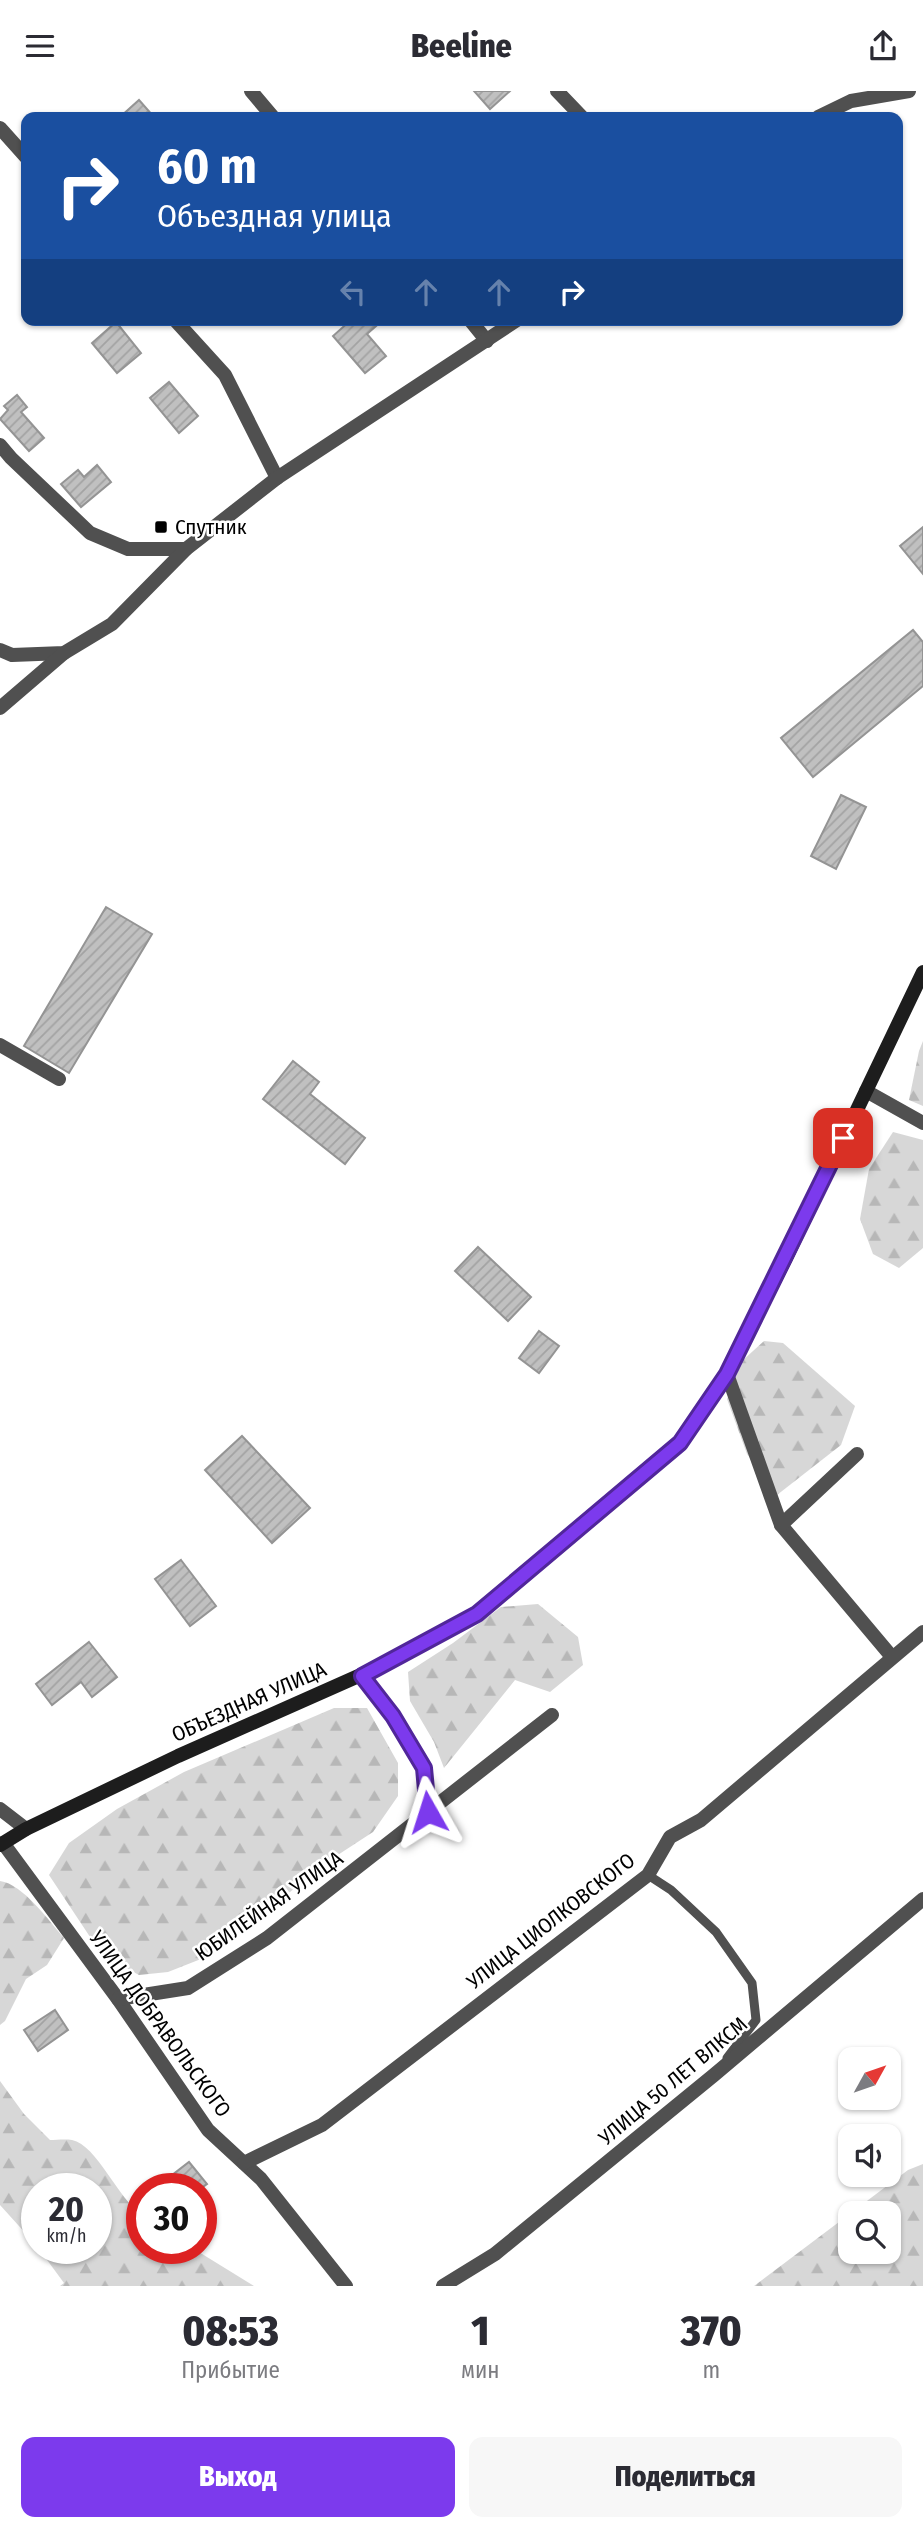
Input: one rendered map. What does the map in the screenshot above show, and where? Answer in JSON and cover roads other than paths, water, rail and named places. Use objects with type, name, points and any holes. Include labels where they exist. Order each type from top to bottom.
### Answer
[{"type":"main road","name":"ОБЪЕЗДНАЯ УЛИЦА","points":[[2,1844],[26,1829],[178,1756],[362,1676],[477,1614],[680,1443],[727,1374],[786,1258],[923,972]]},
{"type":"street","points":[[251,91],[270,112]]},
{"type":"street","points":[[557,91],[577,112]]},
{"type":"street","points":[[825,112],[847,96],[909,91]]},
{"type":"street","points":[[0,128],[21,151]]},
{"type":"street","points":[[180,326],[225,375],[277,478]]},
{"type":"street","points":[[475,326],[486,341]]},
{"type":"street","points":[[0,708],[64,653],[112,624],[186,549],[277,478],[508,326]]},
{"type":"street","points":[[0,445],[90,533],[128,549],[186,549]]},
{"type":"street","points":[[0,650],[12,655],[64,653]]},
{"type":"street","points":[[0,1045],[59,1079]]},
{"type":"street","points":[[866,1090],[923,1123]]},
{"type":"street","points":[[727,1374],[781,1525],[892,1657]]},
{"type":"street","points":[[781,1525],[858,1454]]},
{"type":"street","name":"УЛИЦА ЦИОЛКОВСКОГО","points":[[244,2163],[321,2125],[648,1875],[670,1837],[701,1819],[923,1632]]},
{"type":"street","points":[[362,1676],[393,1716],[424,1768],[428,1812]]},
{"type":"street","name":"ЮБИЛЕЙНАЯ УЛИЦА","points":[[118,1999],[188,1987],[267,1938],[552,1715]]},
{"type":"street","points":[[0,1809],[26,1829]]},
{"type":"street","name":"УЛИЦА ДОБРАВОЛЬСКОГО","points":[[2,1844],[118,1999],[208,2130],[261,2179],[346,2286]]},
{"type":"street","name":"УЛИЦА 50 ЛЕТ ВЛКСМ","points":[[443,2286],[495,2254],[923,1899]]},
{"type":"lane","points":[[648,1875],[671,1890],[716,1932],[752,1983],[756,2020],[714,2075]]},
{"type":"place","name":"Спутник","points":[[161,527]]}]
